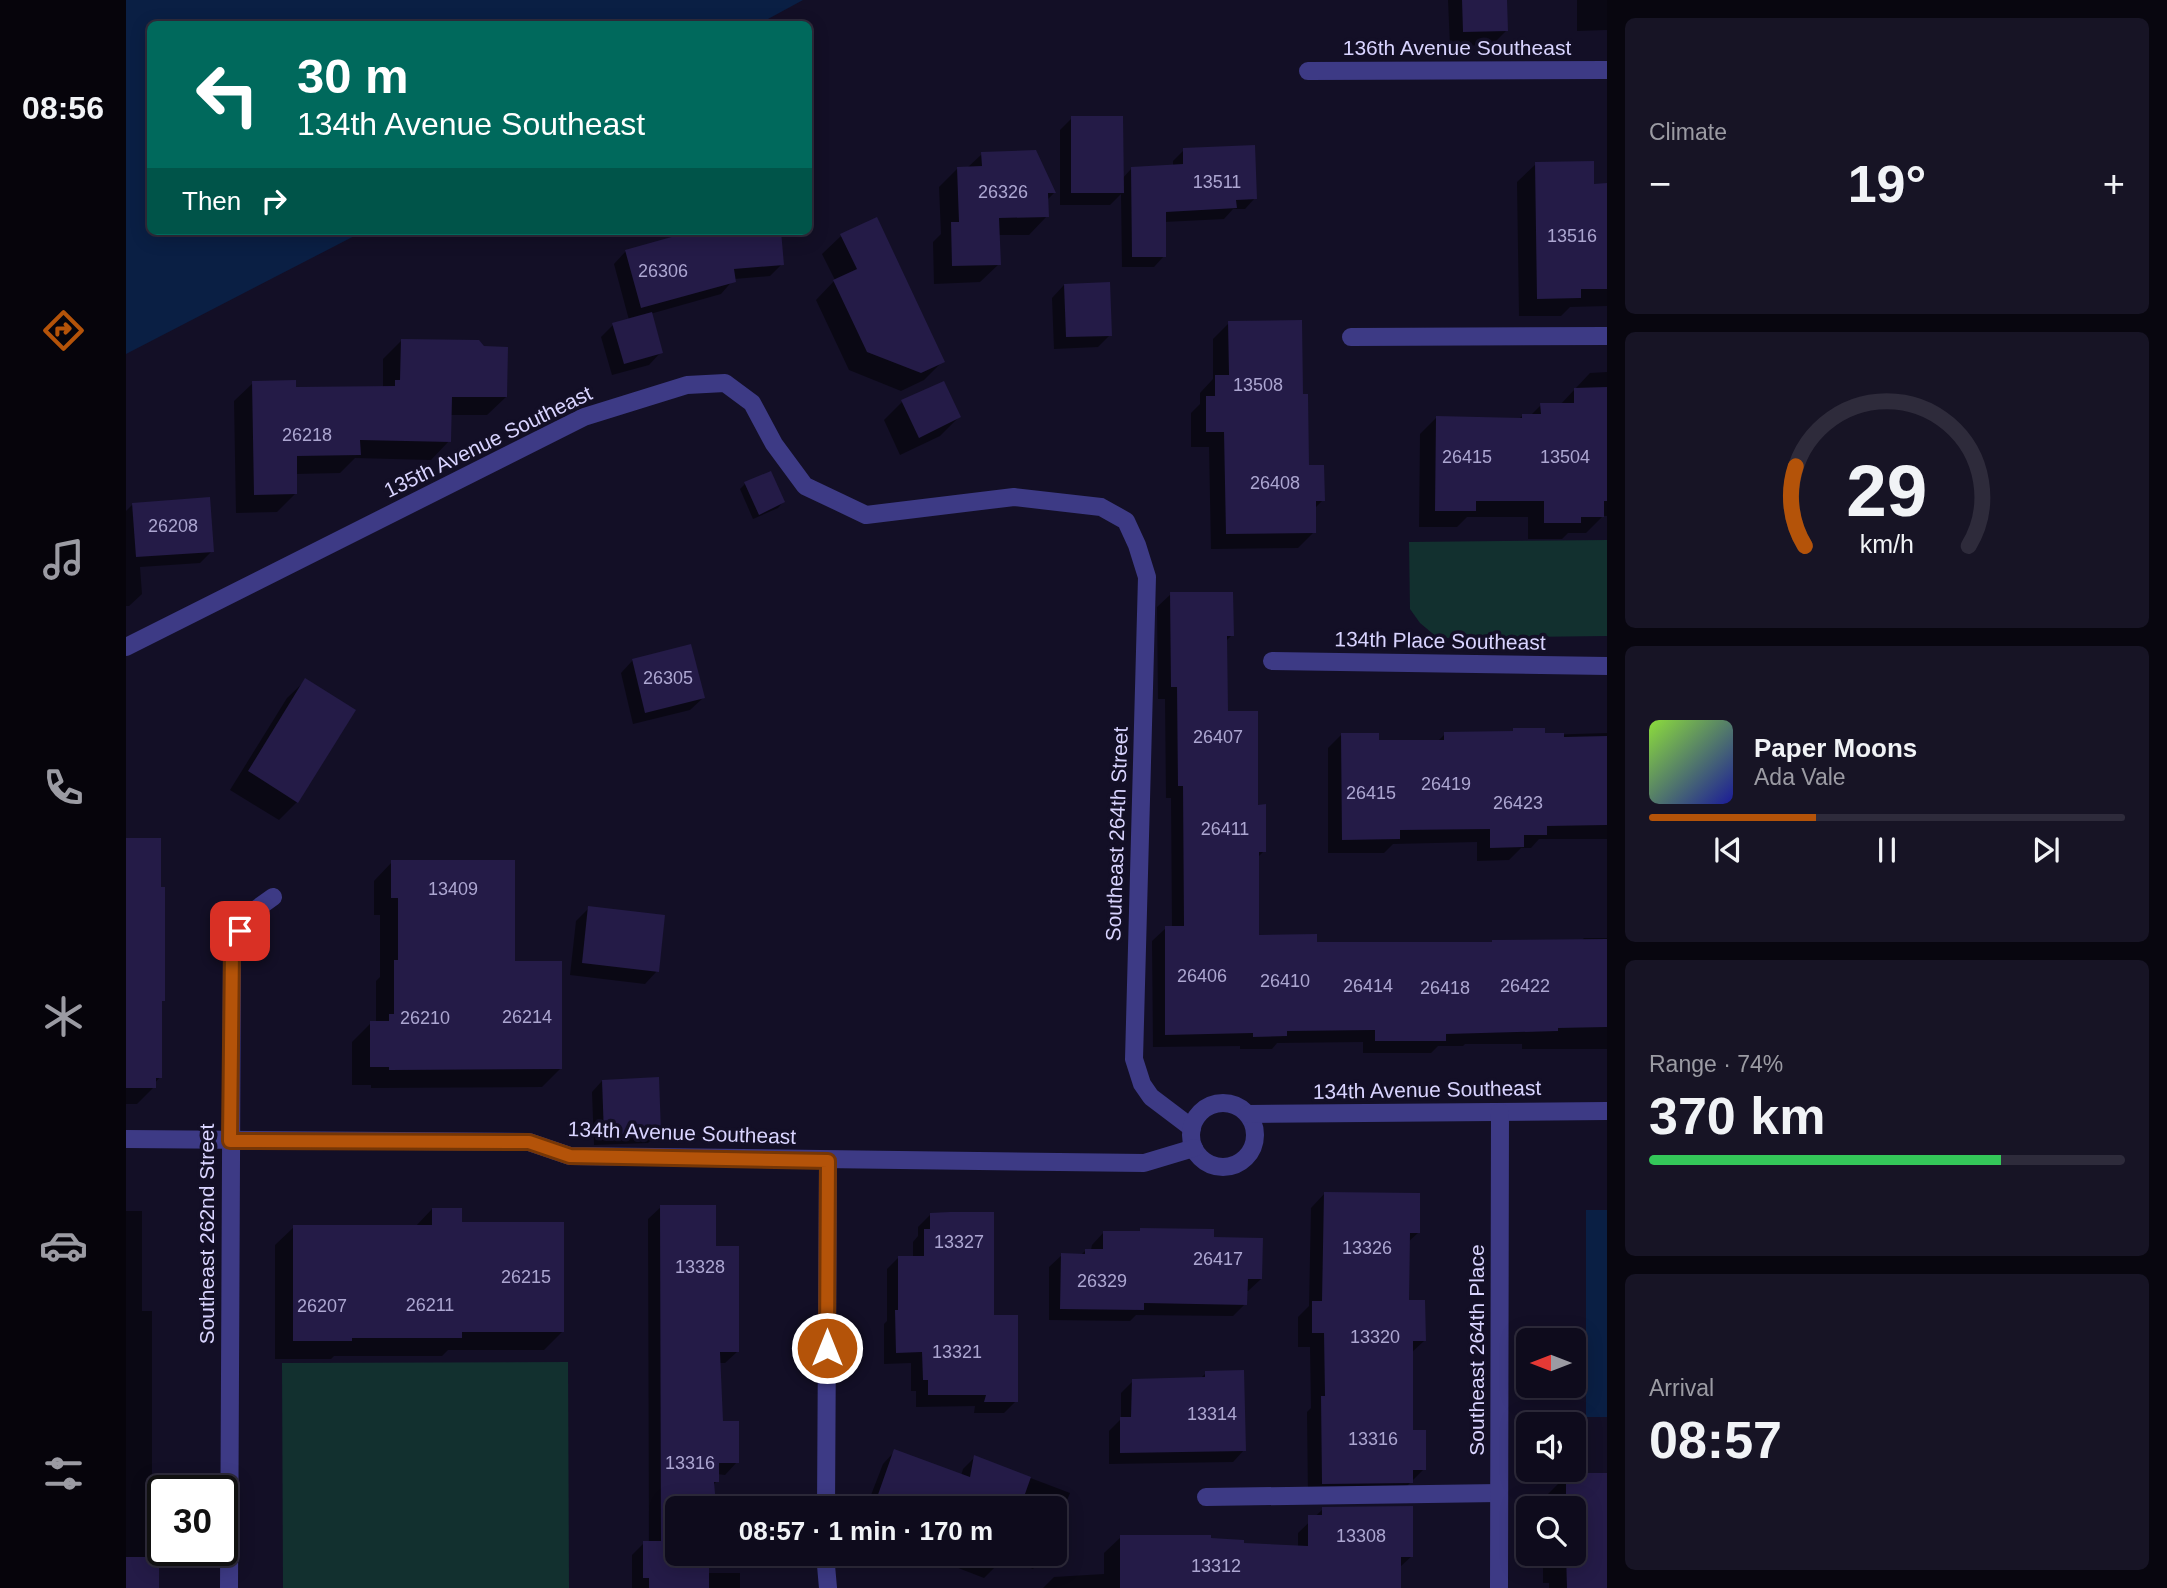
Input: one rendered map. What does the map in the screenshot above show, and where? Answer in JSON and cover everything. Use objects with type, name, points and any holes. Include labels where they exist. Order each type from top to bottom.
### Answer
[{"type":"street","name":"136th Avenue Southeast","points":[[1308,71],[1607,70]]},
{"type":"street","points":[[1351,337],[1607,336]]},
{"type":"street","name":"135th Avenue Southeast","points":[[126,647],[584,417],[687,385],[725,383],[743,396],[752,403],[774,444],[805,486],[866,515],[1014,497],[1101,507],[1126,522]]},
{"type":"street","name":"Southeast 264th Street","points":[[1126,522],[1147,577],[1134,1059],[1142,1084],[1151,1097],[1192,1128]]},
{"type":"street","name":"134th Place Southeast","points":[[1272,661],[1607,666]]},
{"type":"street","name":"Southeast 262nd Street","points":[[229,1588],[232,948],[248,915],[274,897]]},
{"type":"street","name":"134th Avenue Southeast","points":[[1192,1128],[1202,1110],[1221,1103],[1231,1104],[1248,1114],[1607,1111]]},
{"type":"street","name":"Southeast 264th Place","points":[[1499,1588],[1500,1112]]},
{"type":"street","points":[[1192,1128],[1191,1138],[1200,1157],[1208,1163],[1230,1166],[1240,1162],[1253,1145],[1255,1135],[1248,1114]]},
{"type":"street","name":"134th Avenue Southeast","points":[[126,1139],[529,1142],[570,1156],[828,1161],[1144,1163],[1194,1147]]},
{"type":"street","points":[[825,1496],[828,1161]]},
{"type":"street","points":[[1206,1497],[1499,1493]]},
{"type":"street","points":[[826,1566],[828,1588]]},
{"type":"green space","points":[[1607,540],[1607,636],[1438,638],[1420,623],[1410,609],[1409,542]]},
{"type":"green space","points":[[568,1362],[569,1588],[283,1588],[282,1363]]},
{"type":"water","points":[[126,0],[803,0],[764,21],[147,21],[147,235],[356,235],[126,354]]},
{"type":"water","points":[[1586,1210],[1607,1210],[1607,1417],[1586,1417]]},
{"type":"building","points":[[1462,0],[1507,0],[1508,31],[1463,32]]},
{"type":"building","points":[[1071,116],[1123,116],[1124,193],[1071,193]]},
{"type":"building","points":[[1255,145],[1257,199],[1236,200],[1237,208],[1166,212],[1166,257],[1132,257],[1131,167],[1183,164],[1183,148]]},
{"type":"building","points":[[1036,150],[1056,193],[1048,193],[1049,217],[999,218],[1001,265],[952,266],[951,222],[959,222],[957,167],[982,166],[981,152]]},
{"type":"building","points":[[1594,161],[1594,184],[1607,183],[1607,289],[1581,289],[1581,298],[1537,299],[1535,162]]},
{"type":"building","points":[[877,217],[945,362],[921,373],[867,352],[833,280],[857,269],[840,234]]},
{"type":"building","points":[[679,235],[781,235],[784,265],[734,269],[736,282],[641,308],[625,250]]},
{"type":"building","points":[[1110,282],[1112,336],[1066,337],[1064,284]]},
{"type":"building","points":[[652,312],[663,353],[624,364],[612,323]]},
{"type":"building","points":[[1302,320],[1303,394],[1308,394],[1309,465],[1324,465],[1325,501],[1316,501],[1316,533],[1226,534],[1224,432],[1206,432],[1206,396],[1215,396],[1215,375],[1229,375],[1228,321]]},
{"type":"building","points":[[401,339],[479,340],[484,346],[508,347],[507,397],[452,397],[451,442],[360,440],[361,455],[297,456],[297,494],[254,495],[252,381],[296,380],[296,387],[395,386],[395,380],[400,380]]},
{"type":"building","points":[[944,381],[961,417],[919,438],[901,400]]},
{"type":"building","points":[[1607,387],[1607,501],[1604,501],[1604,517],[1581,517],[1581,523],[1544,523],[1544,501],[1476,501],[1476,511],[1435,511],[1436,416],[1522,418],[1522,414],[1541,414],[1540,403],[1574,403],[1574,388]]},
{"type":"building","points":[[771,471],[785,502],[759,515],[744,482]]},
{"type":"building","points":[[210,497],[214,552],[136,557],[132,503]]},
{"type":"building","points":[[1170,592],[1233,592],[1234,636],[1227,636],[1228,711],[1258,711],[1258,805],[1266,804],[1266,852],[1259,852],[1259,935],[1317,934],[1317,942],[1607,939],[1607,1027],[1446,1034],[1446,1041],[1375,1041],[1375,1030],[1287,1031],[1287,1036],[1253,1037],[1253,1033],[1165,1035],[1165,926],[1184,926],[1183,786],[1178,786],[1177,687],[1171,687]]},
{"type":"building","points":[[691,644],[705,698],[645,713],[632,659]]},
{"type":"building","points":[[305,678],[356,710],[298,803],[248,771]]},
{"type":"building","points":[[1513,728],[1545,728],[1545,733],[1564,733],[1564,737],[1607,736],[1607,825],[1547,826],[1547,835],[1524,835],[1524,847],[1490,848],[1490,829],[1400,830],[1400,839],[1342,840],[1341,733],[1379,733],[1379,740],[1444,740],[1444,732],[1513,731]]},
{"type":"building","points":[[126,838],[161,838],[161,887],[165,887],[165,1001],[162,1001],[162,1078],[156,1078],[156,1088],[126,1088]]},
{"type":"building","points":[[391,860],[515,860],[515,961],[562,961],[562,1069],[389,1070],[389,1067],[370,1067],[370,1021],[389,1021],[389,1014],[394,1014],[394,960],[398,960],[398,898],[391,898]]},
{"type":"building","points":[[588,906],[665,915],[659,972],[582,963]]},
{"type":"building","points":[[659,1077],[661,1133],[604,1135],[602,1080]]},
{"type":"building","points":[[1324,1192],[1420,1193],[1420,1233],[1410,1233],[1409,1300],[1425,1300],[1426,1341],[1413,1341],[1413,1430],[1426,1430],[1426,1470],[1413,1470],[1413,1483],[1322,1484],[1321,1396],[1325,1396],[1324,1333],[1312,1333],[1312,1301],[1322,1301]]},
{"type":"building","points":[[660,1205],[716,1205],[716,1246],[739,1246],[739,1352],[720,1352],[723,1421],[739,1421],[739,1463],[719,1463],[719,1482],[714,1482],[715,1496],[665,1496],[665,1566],[709,1566],[709,1588],[649,1588],[649,1578],[643,1578],[643,1541],[661,1541]]},
{"type":"building","points":[[432,1208],[462,1208],[462,1222],[564,1222],[564,1332],[462,1332],[462,1338],[293,1341],[293,1225],[432,1225]]},
{"type":"building","points":[[994,1212],[994,1315],[1018,1315],[1018,1402],[984,1402],[986,1395],[928,1395],[928,1380],[923,1380],[922,1352],[896,1353],[898,1256],[924,1256],[924,1229],[930,1229],[930,1213]]},
{"type":"building","points":[[1140,1228],[1214,1229],[1214,1237],[1263,1238],[1262,1279],[1248,1279],[1247,1305],[1144,1303],[1144,1310],[1060,1309],[1061,1253],[1085,1254],[1085,1249],[1103,1249],[1103,1231],[1140,1231]]},
{"type":"building","points":[[1244,1370],[1246,1451],[1120,1453],[1120,1417],[1131,1417],[1132,1379],[1205,1377],[1205,1371]]},
{"type":"building","points":[[894,1449],[970,1477],[974,1455],[1031,1477],[1024,1496],[878,1496]]},
{"type":"building","points":[[1586,1473],[1607,1473],[1607,1588],[1567,1588],[1566,1566],[1586,1566],[1586,1496],[1566,1496],[1566,1482],[1586,1482]]},
{"type":"building","points":[[1413,1506],[1413,1557],[1401,1557],[1401,1588],[1120,1588],[1120,1535],[1211,1535],[1211,1538],[1244,1540],[1244,1543],[1308,1546],[1308,1515],[1322,1515],[1322,1507]]},
{"type":"building","points":[[126,1557],[147,1557],[147,1566],[159,1566],[159,1588],[126,1588]]},
{"type":"route","points":[[240,931],[232,948],[230,1141],[529,1142],[570,1156],[828,1161],[827,1348]]}]
